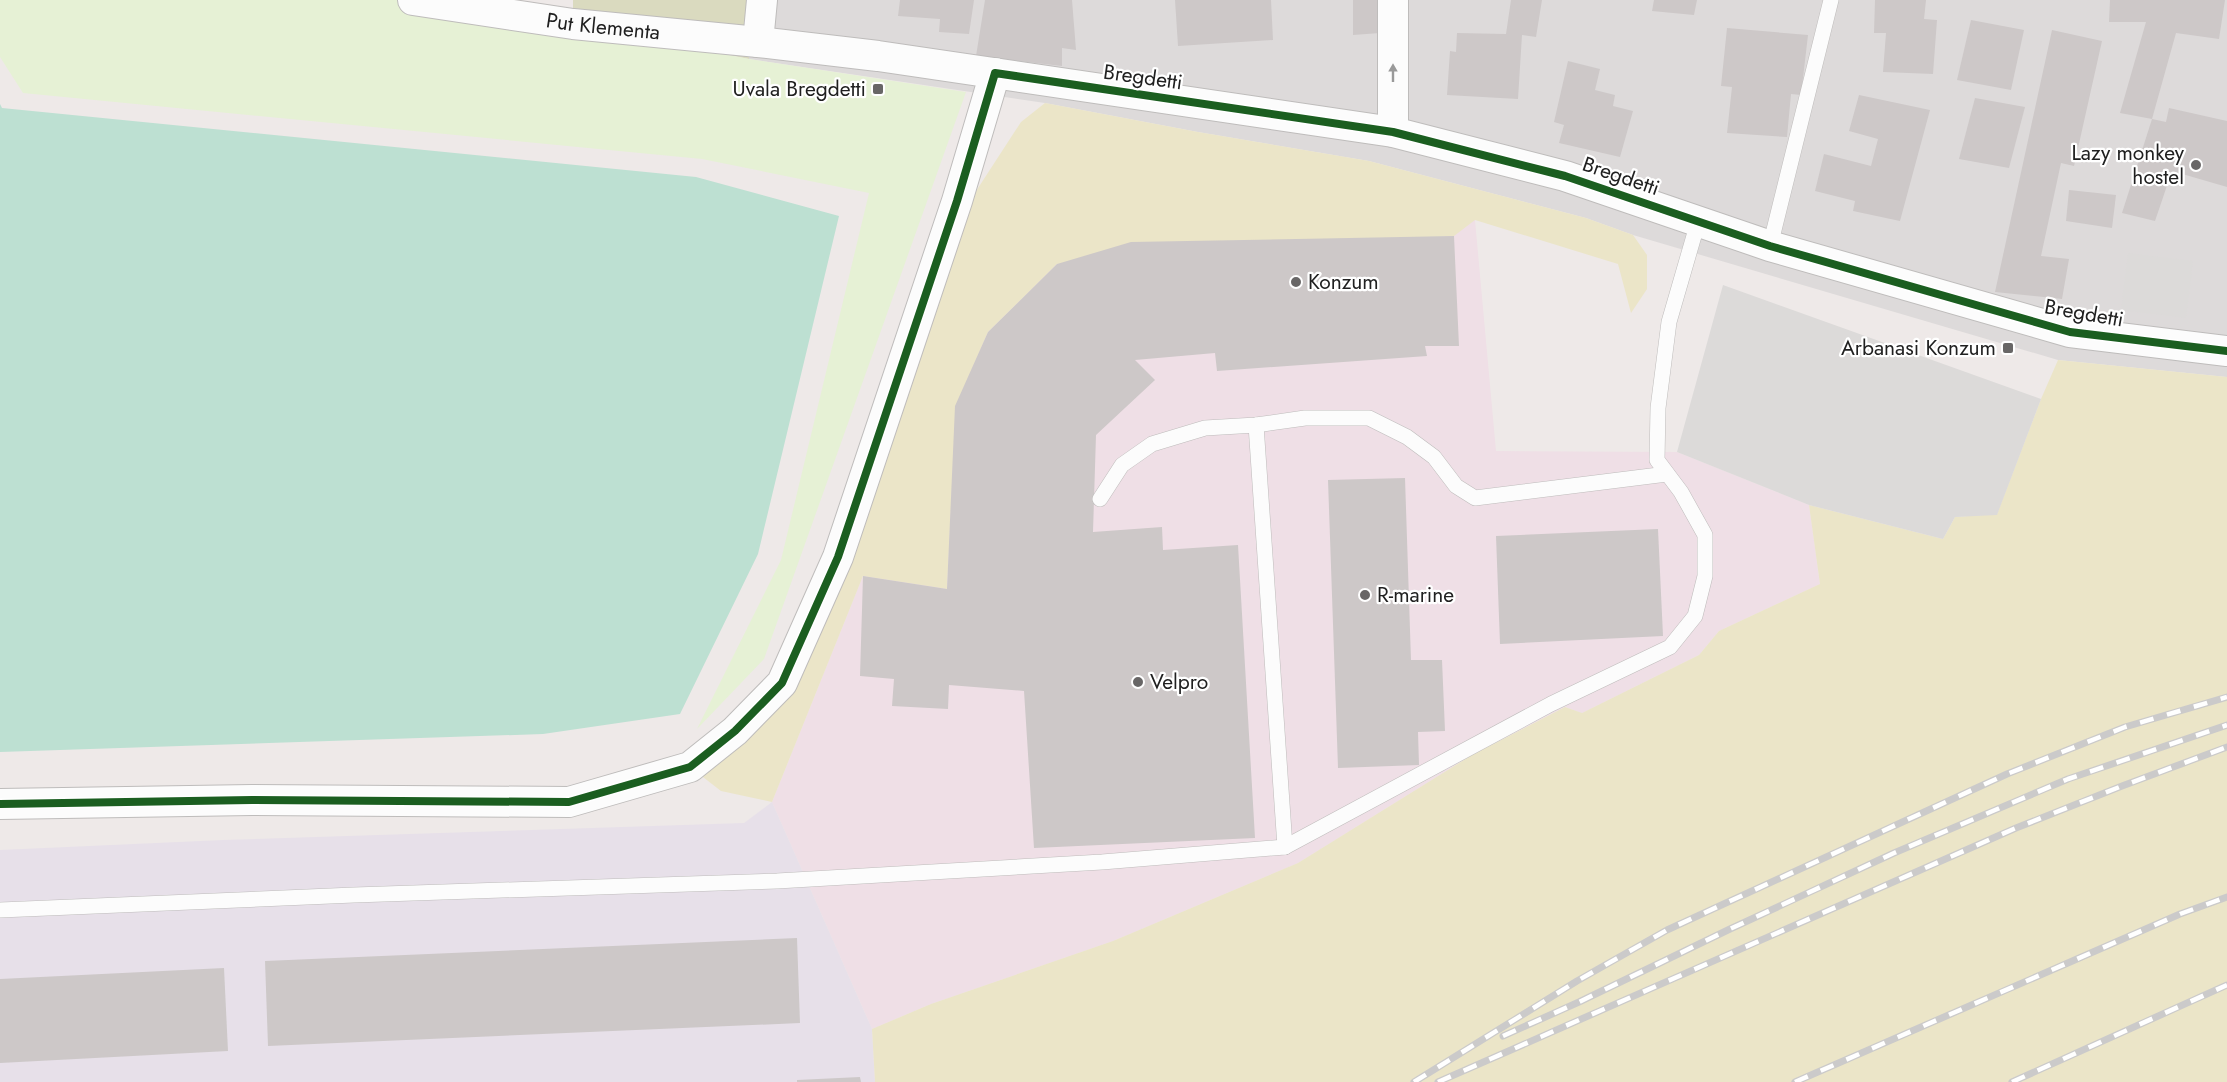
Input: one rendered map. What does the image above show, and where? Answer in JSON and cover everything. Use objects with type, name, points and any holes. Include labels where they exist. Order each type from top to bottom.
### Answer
[{"type":"street","name":"Put Klementa","points":[[413,0],[573,24],[758,42]]},
{"type":"street","points":[[758,42],[762,0]]},
{"type":"street","points":[[1393,0],[1393,132]]},
{"type":"street","name":"Bregdetti","points":[[758,42],[995,73],[1393,132],[1565,176],[1770,246],[2070,332],[2227,351]]},
{"type":"street","points":[[0,804],[252,800],[569,802],[690,767],[735,731],[782,683],[838,557],[957,201],[995,73]]},
{"type":"lane","points":[[1770,246],[1832,0]]},
{"type":"lane","points":[[0,910],[377,894],[777,881],[1102,862],[1285,847],[1551,704],[1670,647],[1695,615],[1705,576],[1705,535],[1681,492],[1657,460],[1659,397],[1669,321],[1698,222]]},
{"type":"lane","points":[[1100,499],[1122,465],[1152,444],[1206,428],[1256,425],[1305,418],[1368,418],[1407,437],[1434,457],[1455,486],[1475,498],[1667,474]]},
{"type":"lane","points":[[1256,425],[1285,847]]},
{"type":"shaded area","points":[[0,0],[413,0],[573,24],[749,59],[966,92],[764,659],[697,729],[781,560],[869,193],[702,159],[23,93],[0,57]]},
{"type":"shaded area","points":[[573,0],[748,0],[749,59],[573,24]]},
{"type":"shaded area","points":[[748,0],[2227,0],[2227,377],[2058,360],[1633,235],[1586,218],[1369,161],[1045,103],[749,59]]},
{"type":"shaded area","points":[[1045,103],[1369,161],[1586,218],[1633,235],[1647,255],[1647,289],[1631,313],[1618,264],[1475,220],[1454,236],[1057,264],[988,332],[956,406],[947,589],[863,576],[772,802],[721,791],[690,767],[782,683],[943,242],[1021,122]]},
{"type":"shaded area","points":[[0,104],[2,108],[696,177],[839,216],[758,554],[680,714],[543,734],[0,752]]},
{"type":"shaded area","points":[[1475,220],[1496,451],[1677,452],[1809,505],[1820,584],[1719,631],[1699,655],[1582,713],[1565,707],[1472,755],[1298,863],[1113,941],[931,1004],[872,1029],[772,802],[863,576],[947,588],[955,406],[988,332],[1057,264]]},
{"type":"shaded area","points":[[2128,253],[2193,261],[2186,318],[2121,310]]},
{"type":"shaded area","points":[[1723,285],[2041,399],[1997,515],[1955,517],[1943,539],[1809,505],[1677,452]]},
{"type":"shaded area","points":[[2058,360],[2227,377],[2227,1082],[875,1082],[872,1029],[931,1004],[1113,941],[1298,863],[1472,755],[1565,707],[1582,713],[1699,655],[1719,631],[1820,584],[1809,505],[1943,539],[1955,517],[1997,514]]},
{"type":"shaded area","points":[[772,802],[872,1029],[875,1082],[0,1082],[0,850],[223,840],[744,823]]},
{"type":"building","points":[[900,0],[974,0],[969,34],[939,32],[940,19],[898,16]]},
{"type":"building","points":[[985,0],[1072,0],[1076,50],[1062,48],[1062,66],[976,56]]},
{"type":"building","points":[[1175,0],[1271,0],[1273,40],[1178,46]]},
{"type":"building","points":[[1353,0],[1380,0],[1380,33],[1353,35]]},
{"type":"building","points":[[1511,0],[1542,0],[1536,37],[1522,35],[1518,99],[1447,95],[1450,51],[1456,52],[1457,33],[1506,34]]},
{"type":"building","points":[[1654,0],[1697,0],[1694,15],[1652,11]]},
{"type":"building","points":[[1875,0],[1926,0],[1924,19],[1937,20],[1933,74],[1883,72],[1886,33],[1874,33]]},
{"type":"building","points":[[2110,0],[2225,0],[2219,39],[2176,33],[2152,119],[2120,113],[2146,22],[2109,22]]},
{"type":"building","points":[[1971,20],[2024,30],[2011,90],[1957,80]]},
{"type":"building","points":[[1727,28],[1808,35],[1801,95],[1791,94],[1787,137],[1727,133],[1732,87],[1721,86]]},
{"type":"building","points":[[2052,30],[2102,41],[2074,166],[2061,163],[2041,256],[2069,259],[2062,299],[1995,292]]},
{"type":"building","points":[[1568,61],[1600,69],[1595,90],[1615,95],[1613,106],[1633,111],[1620,157],[1559,143],[1564,125],[1554,122]]},
{"type":"building","points":[[1859,95],[1930,110],[1900,221],[1853,211],[1855,201],[1815,191],[1824,154],[1871,166],[1878,139],[1849,131]]},
{"type":"building","points":[[1975,98],[2025,107],[2009,168],[1959,159]]},
{"type":"building","points":[[2169,108],[2227,121],[2227,187],[2172,171],[2155,221],[2122,213],[2152,119],[2166,122]]},
{"type":"building","points":[[2069,190],[2116,195],[2112,228],[2066,221]]},
{"type":"building","points":[[1454,236],[1459,346],[1425,346],[1427,356],[1217,371],[1215,353],[1135,360],[1155,380],[1096,435],[1093,532],[1162,527],[1163,550],[1238,545],[1255,838],[1034,848],[1024,691],[949,685],[948,709],[892,706],[894,679],[860,676],[863,576],[947,589],[955,406],[988,332],[1057,264],[1131,242]]},
{"type":"building","points":[[1405,478],[1411,660],[1442,660],[1445,731],[1418,732],[1419,765],[1338,768],[1328,480]]},
{"type":"building","points":[[1658,529],[1663,636],[1500,644],[1496,536]]},
{"type":"building","points":[[797,938],[800,1023],[268,1046],[265,961]]},
{"type":"building","points":[[224,968],[228,1051],[0,1063],[0,979]]},
{"type":"building","points":[[860,1077],[861,1082],[797,1082],[797,1080]]},
{"type":"railway","points":[[1414,1082],[1577,981],[1667,930],[2007,774],[2125,727],[2227,697]]},
{"type":"railway","points":[[1503,1036],[1894,853],[2068,779],[2227,725]]},
{"type":"railway","points":[[1438,1082],[2016,828],[2227,747]]},
{"type":"railway","points":[[1795,1082],[2180,914],[2227,897]]},
{"type":"railway","points":[[2012,1082],[2227,985]]},
{"type":"cycle path","points":[[0,804],[252,800],[569,802],[690,767],[735,731],[782,683],[838,557],[957,201],[995,73],[1393,132],[1565,176],[1770,246],[2070,332],[2227,351]]},
{"type":"place","name":"Uvala Bregdetti","points":[[878,89]]},
{"type":"place","name":"Lazy monkey hostel","points":[[2196,165]]},
{"type":"place","name":"Konzum","points":[[1296,282]]},
{"type":"place","name":"Arbanasi Konzum","points":[[2008,348]]},
{"type":"place","name":"R-marine","points":[[1365,595]]},
{"type":"place","name":"Velpro","points":[[1138,682]]}]
